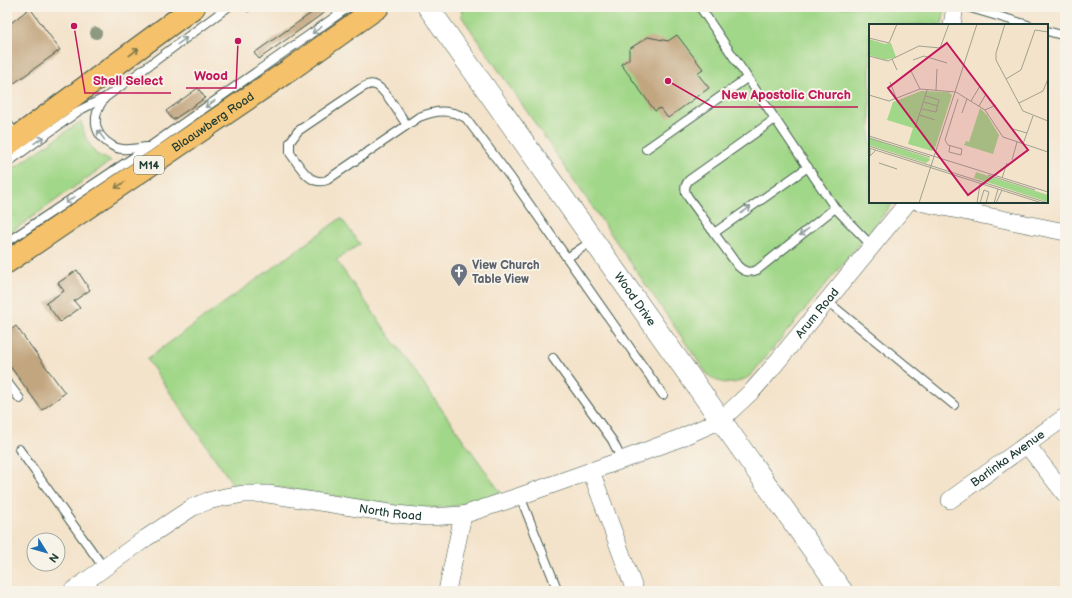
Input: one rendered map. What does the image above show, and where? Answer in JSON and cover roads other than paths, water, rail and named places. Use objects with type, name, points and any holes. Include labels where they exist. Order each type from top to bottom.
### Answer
[{"type":"main road","points":[[11,135],[194,7]]},
{"type":"main road","name":"Blaauwberg Road","points":[[7,262],[291,69],[378,7]]},
{"type":"street","name":"Wood Drive","points":[[428,7],[842,591]]},
{"type":"street","points":[[952,24],[955,7]]},
{"type":"street","name":"Arum Road","points":[[721,420],[753,390],[907,203]]},
{"type":"street","points":[[924,203],[1065,232]]},
{"type":"street","name":"Barlinka Avenue","points":[[950,500],[1065,417]]},
{"type":"street","name":"North Road","points":[[72,591],[146,538],[193,507],[208,501],[244,494],[268,494],[396,514],[428,517],[463,515],[622,460],[680,438],[721,420]]},
{"type":"street","points":[[1027,445],[1065,494]]},
{"type":"street","points":[[591,471],[635,591]]},
{"type":"street","points":[[447,591],[463,515]]},
{"type":"lane","points":[[7,163],[80,110],[106,97],[228,7]]},
{"type":"lane","points":[[7,242],[149,147],[348,7]]},
{"type":"lane","points":[[700,7],[835,208],[872,246]]},
{"type":"lane","points":[[967,7],[1025,24]]},
{"type":"lane","points":[[1048,31],[1065,36]]},
{"type":"lane","points":[[646,149],[747,78]]},
{"type":"lane","points":[[407,125],[384,92],[376,85],[368,85],[298,131],[290,142],[290,153],[308,176],[316,181],[322,182],[419,117],[441,111],[460,115],[466,118],[511,178],[663,395]]},
{"type":"lane","points":[[106,97],[98,107],[96,117],[96,127],[100,135],[111,144],[123,149],[149,147]]},
{"type":"lane","points":[[775,119],[689,180],[686,183],[685,192],[688,197],[742,270],[746,272],[757,270],[835,208]]},
{"type":"lane","points":[[714,233],[808,167]]},
{"type":"lane","points":[[567,258],[593,240]]},
{"type":"lane","points":[[827,302],[954,405]]},
{"type":"lane","points":[[553,358],[612,440],[622,460]]},
{"type":"lane","points":[[7,382],[20,399]]},
{"type":"lane","points":[[19,449],[104,568]]},
{"type":"lane","points":[[520,496],[558,591]]},
{"type":"place","name":"Shell Select","points":[[74,26]]},
{"type":"place","name":"Wood","points":[[238,41]]},
{"type":"place","name":"New Apostolic Church","points":[[668,81]]},
{"type":"place","name":"View Church Table View","points":[[459,287]]}]
